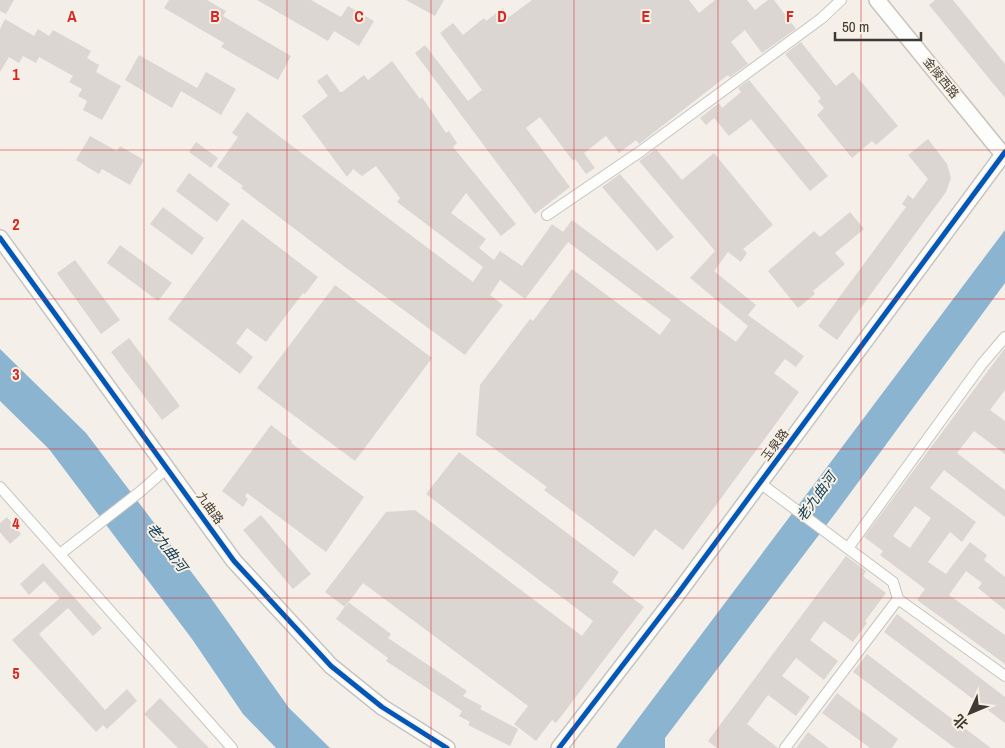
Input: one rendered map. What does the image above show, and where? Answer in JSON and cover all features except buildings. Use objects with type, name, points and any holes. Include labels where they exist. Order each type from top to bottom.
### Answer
[{"type":"street","points":[[547,215],[649,145],[822,18],[841,0]]},
{"type":"street","name":"金陵西路","points":[[877,0],[1004,154]]},
{"type":"street","name":"玉泉路","points":[[558,748],[760,483],[1004,154]]},
{"type":"street","name":"九曲路","points":[[0,238],[168,467],[234,561],[331,666],[382,707],[447,748]]},
{"type":"street","points":[[848,548],[982,364],[1005,338]]},
{"type":"street","points":[[60,554],[142,492],[168,467]]},
{"type":"street","points":[[760,483],[893,582],[898,599],[1005,676]]},
{"type":"street","points":[[0,488],[232,748]]},
{"type":"street","points":[[785,748],[898,599]]},
{"type":"water","name":"老九曲河","points":[[1005,230],[1005,283],[837,511],[665,738],[665,748],[616,748]]},
{"type":"water","name":"老九曲河","points":[[0,349],[86,433],[208,594],[289,708],[330,748],[276,748],[243,714],[192,639],[49,449],[0,401]]},
{"type":"cycle path","points":[[559,748],[676,596],[1005,152]]},
{"type":"cycle path","points":[[0,238],[234,561],[331,666],[382,707],[447,748]]}]
